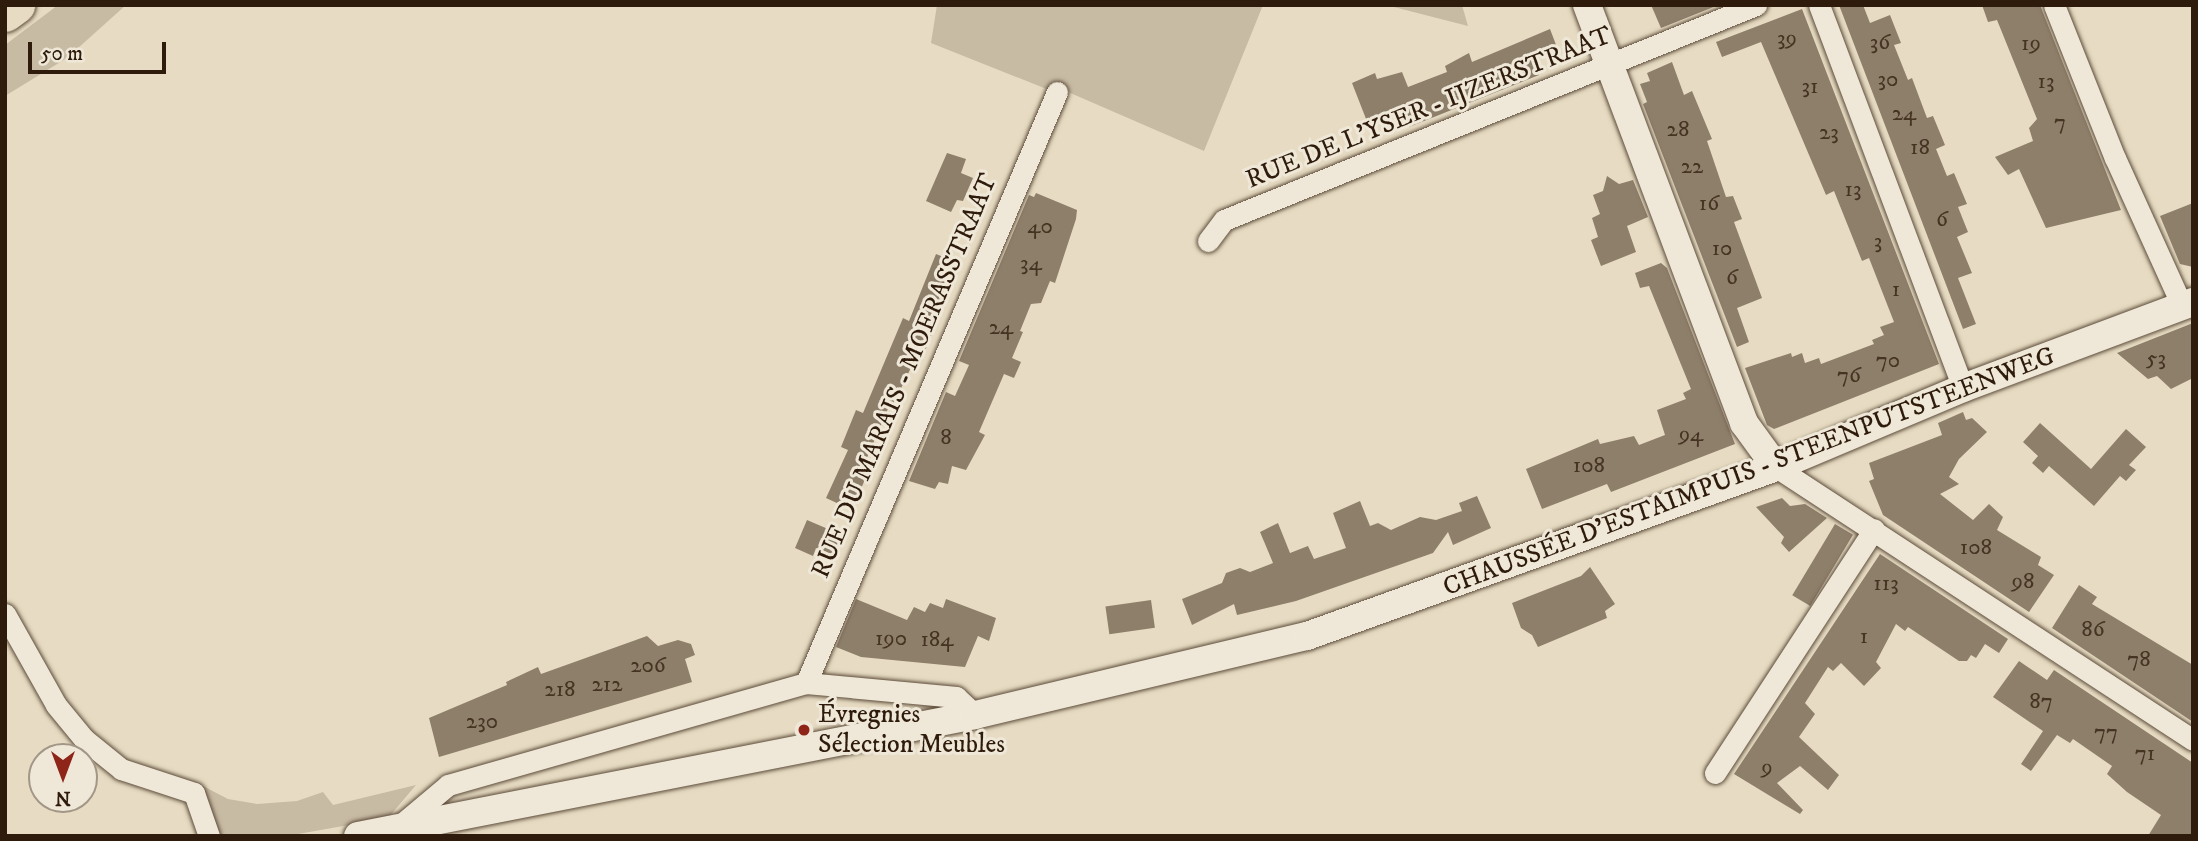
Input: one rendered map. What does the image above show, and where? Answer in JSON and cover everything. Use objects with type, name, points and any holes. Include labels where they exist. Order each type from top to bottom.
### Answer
[{"type":"highway","points":[[5,13],[16,5]]},
{"type":"main road","points":[[1587,5],[1744,423],[1776,467]]},
{"type":"main road","name":"CHAUSSÉE D'ESTAIMPUIS - STEENPUTSTEENWEG","points":[[358,836],[975,715],[1307,636],[1776,467],[1963,388],[2187,304]]},
{"type":"street","name":"RUE DE L'YSER - IJZERSTRAAT","points":[[1208,241],[1224,220],[1609,67],[1756,5]]},
{"type":"street","points":[[1819,5],[1963,388]]},
{"type":"street","points":[[2054,5],[2115,158],[2187,304]]},
{"type":"street","name":"RUE DU MARAIS - MOERASSTRAAT","points":[[806,683],[1056,92]]},
{"type":"street","points":[[1776,467],[2193,740]]},
{"type":"street","points":[[1715,773],[1874,529]]},
{"type":"street","points":[[5,614],[56,705],[84,739],[121,769],[194,793],[209,836]]},
{"type":"street","points":[[397,827],[448,785],[806,683],[956,696],[975,715]]},
{"type":"shaded area","points":[[58,5],[126,5],[67,58],[5,96],[5,45]]},
{"type":"shaded area","points":[[937,5],[1263,5],[1204,151],[1068,92],[1049,90],[931,43]]},
{"type":"shaded area","points":[[1386,5],[1462,5],[1468,26]]},
{"type":"shaded area","points":[[201,785],[228,799],[257,804],[297,801],[323,792],[333,805],[416,785],[388,818],[287,836],[221,836]]},
{"type":"building","points":[[1651,5],[1716,5],[1716,6],[1661,28]]},
{"type":"building","points":[[1839,5],[1863,5],[1870,23],[1890,15],[1901,43],[1894,45],[1908,80],[1912,78],[1927,118],[1933,116],[1945,145],[1936,149],[1947,176],[1954,173],[1967,204],[1958,207],[1968,232],[1957,237],[1972,273],[1958,278],[1976,324],[1963,329]]},
{"type":"building","points":[[1982,5],[2040,5],[2121,210],[2046,228],[2019,169],[2008,175],[1995,157],[2033,141],[2029,128],[2037,119],[1997,20],[1988,22]]},
{"type":"building","points":[[1802,9],[1939,364],[1774,429],[1767,425],[1745,368],[1791,353],[1792,357],[1802,353],[1805,363],[1819,358],[1821,364],[1874,344],[1872,340],[1884,335],[1880,327],[1894,322],[1869,258],[1862,261],[1834,191],[1826,195],[1761,42],[1722,57],[1716,42]]},
{"type":"building","points":[[1550,29],[1558,50],[1533,60],[1539,75],[1409,127],[1402,111],[1368,124],[1352,83],[1375,73],[1377,79],[1402,72],[1408,87],[1447,72],[1445,66],[1469,53],[1472,62]]},
{"type":"building","points":[[1672,62],[1684,95],[1692,91],[1712,139],[1707,141],[1726,197],[1733,196],[1742,219],[1734,222],[1762,298],[1737,308],[1749,342],[1737,347],[1643,104],[1647,102],[1640,84],[1650,81],[1647,73]]},
{"type":"building","points":[[947,153],[966,159],[961,173],[973,178],[963,201],[957,200],[951,212],[926,201]]},
{"type":"building","points":[[1607,176],[1619,184],[1633,180],[1648,217],[1627,226],[1636,252],[1601,266],[1591,240],[1598,237],[1592,218],[1600,214],[1593,195],[1603,191]]},
{"type":"building","points":[[1036,193],[1077,210],[1076,219],[1055,283],[1050,281],[1041,303],[1031,304],[1020,331],[1023,332],[1012,358],[1021,362],[1014,378],[1004,374],[979,432],[985,435],[966,470],[952,466],[948,484],[939,482],[935,489],[909,481],[946,392],[955,396],[969,365],[959,361],[1029,195],[1034,197]]},
{"type":"building","points":[[2193,203],[2193,267],[2180,264],[2160,216]]},
{"type":"building","points":[[936,254],[961,264],[924,353],[919,351],[893,405],[890,404],[860,474],[866,477],[852,510],[826,498],[848,450],[841,447],[856,410],[863,413],[903,318],[909,321]]},
{"type":"building","points":[[1661,263],[1667,268],[1735,444],[1611,492],[1607,484],[1542,509],[1526,469],[1598,439],[1600,444],[1634,436],[1639,445],[1665,435],[1657,410],[1686,399],[1683,393],[1691,389],[1649,286],[1640,288],[1635,273]]},
{"type":"building","points":[[2193,323],[2193,378],[2171,389],[2157,376],[2148,379],[2117,353]]},
{"type":"building","points":[[1963,412],[1966,420],[1972,418],[1987,432],[1959,459],[1949,477],[1959,484],[1940,494],[1973,520],[1989,504],[2003,517],[1997,530],[2041,557],[2038,565],[2054,575],[2029,612],[1883,515],[1869,481],[1874,479],[1869,463],[1942,435],[1938,423]]},
{"type":"building","points":[[2040,423],[2091,469],[2126,429],[2146,447],[2129,465],[2136,470],[2126,481],[2120,476],[2094,506],[2049,466],[2043,473],[2032,463],[2038,456],[2023,442]]},
{"type":"building","points":[[1477,496],[1491,528],[1453,545],[1448,532],[1433,553],[1296,601],[1237,615],[1234,604],[1192,625],[1182,599],[1222,583],[1226,573],[1240,568],[1250,572],[1273,563],[1260,532],[1278,523],[1290,553],[1308,546],[1314,559],[1346,548],[1333,513],[1360,501],[1370,526],[1378,523],[1391,530],[1420,517],[1436,520],[1462,511],[1459,503]]},
{"type":"building","points":[[1782,498],[1790,506],[1805,504],[1827,518],[1789,552],[1781,543],[1784,537],[1756,507]]},
{"type":"building","points":[[807,520],[842,535],[833,555],[816,548],[813,556],[795,548]]},
{"type":"building","points":[[1835,524],[1853,535],[1810,606],[1792,595]]},
{"type":"building","points":[[1880,554],[2008,639],[1999,653],[1985,644],[1976,658],[1971,655],[1967,661],[1959,661],[1908,627],[1905,631],[1896,624],[1876,662],[1881,668],[1864,686],[1841,663],[1833,671],[1828,667],[1805,703],[1815,714],[1799,737],[1839,775],[1828,790],[1800,766],[1777,783],[1803,810],[1800,814],[1734,774]]},
{"type":"building","points":[[1590,567],[1615,604],[1605,611],[1607,618],[1538,647],[1532,635],[1521,628],[1512,603],[1581,576]]},
{"type":"building","points":[[2079,585],[2097,597],[2092,604],[2193,665],[2193,722],[2052,628]]},
{"type":"building","points":[[856,599],[907,620],[914,607],[925,612],[930,603],[943,608],[946,599],[996,618],[989,641],[978,636],[965,667],[861,657],[836,647]]},
{"type":"building","points":[[1151,600],[1155,628],[1109,634],[1105,606]]},
{"type":"building","points":[[647,636],[658,646],[678,640],[691,644],[695,655],[685,659],[692,682],[439,757],[429,718],[507,685],[506,682],[538,667],[541,674]]},
{"type":"building","points":[[2019,661],[2047,680],[2054,670],[2193,763],[2193,836],[2148,836],[2161,815],[2127,792],[2107,774],[2112,766],[2073,739],[2070,743],[2057,735],[2031,771],[2021,764],[2043,731],[1993,697]]},
{"type":"place","name":"Évregnies Sélection Meubles","points":[[804,730]]}]
